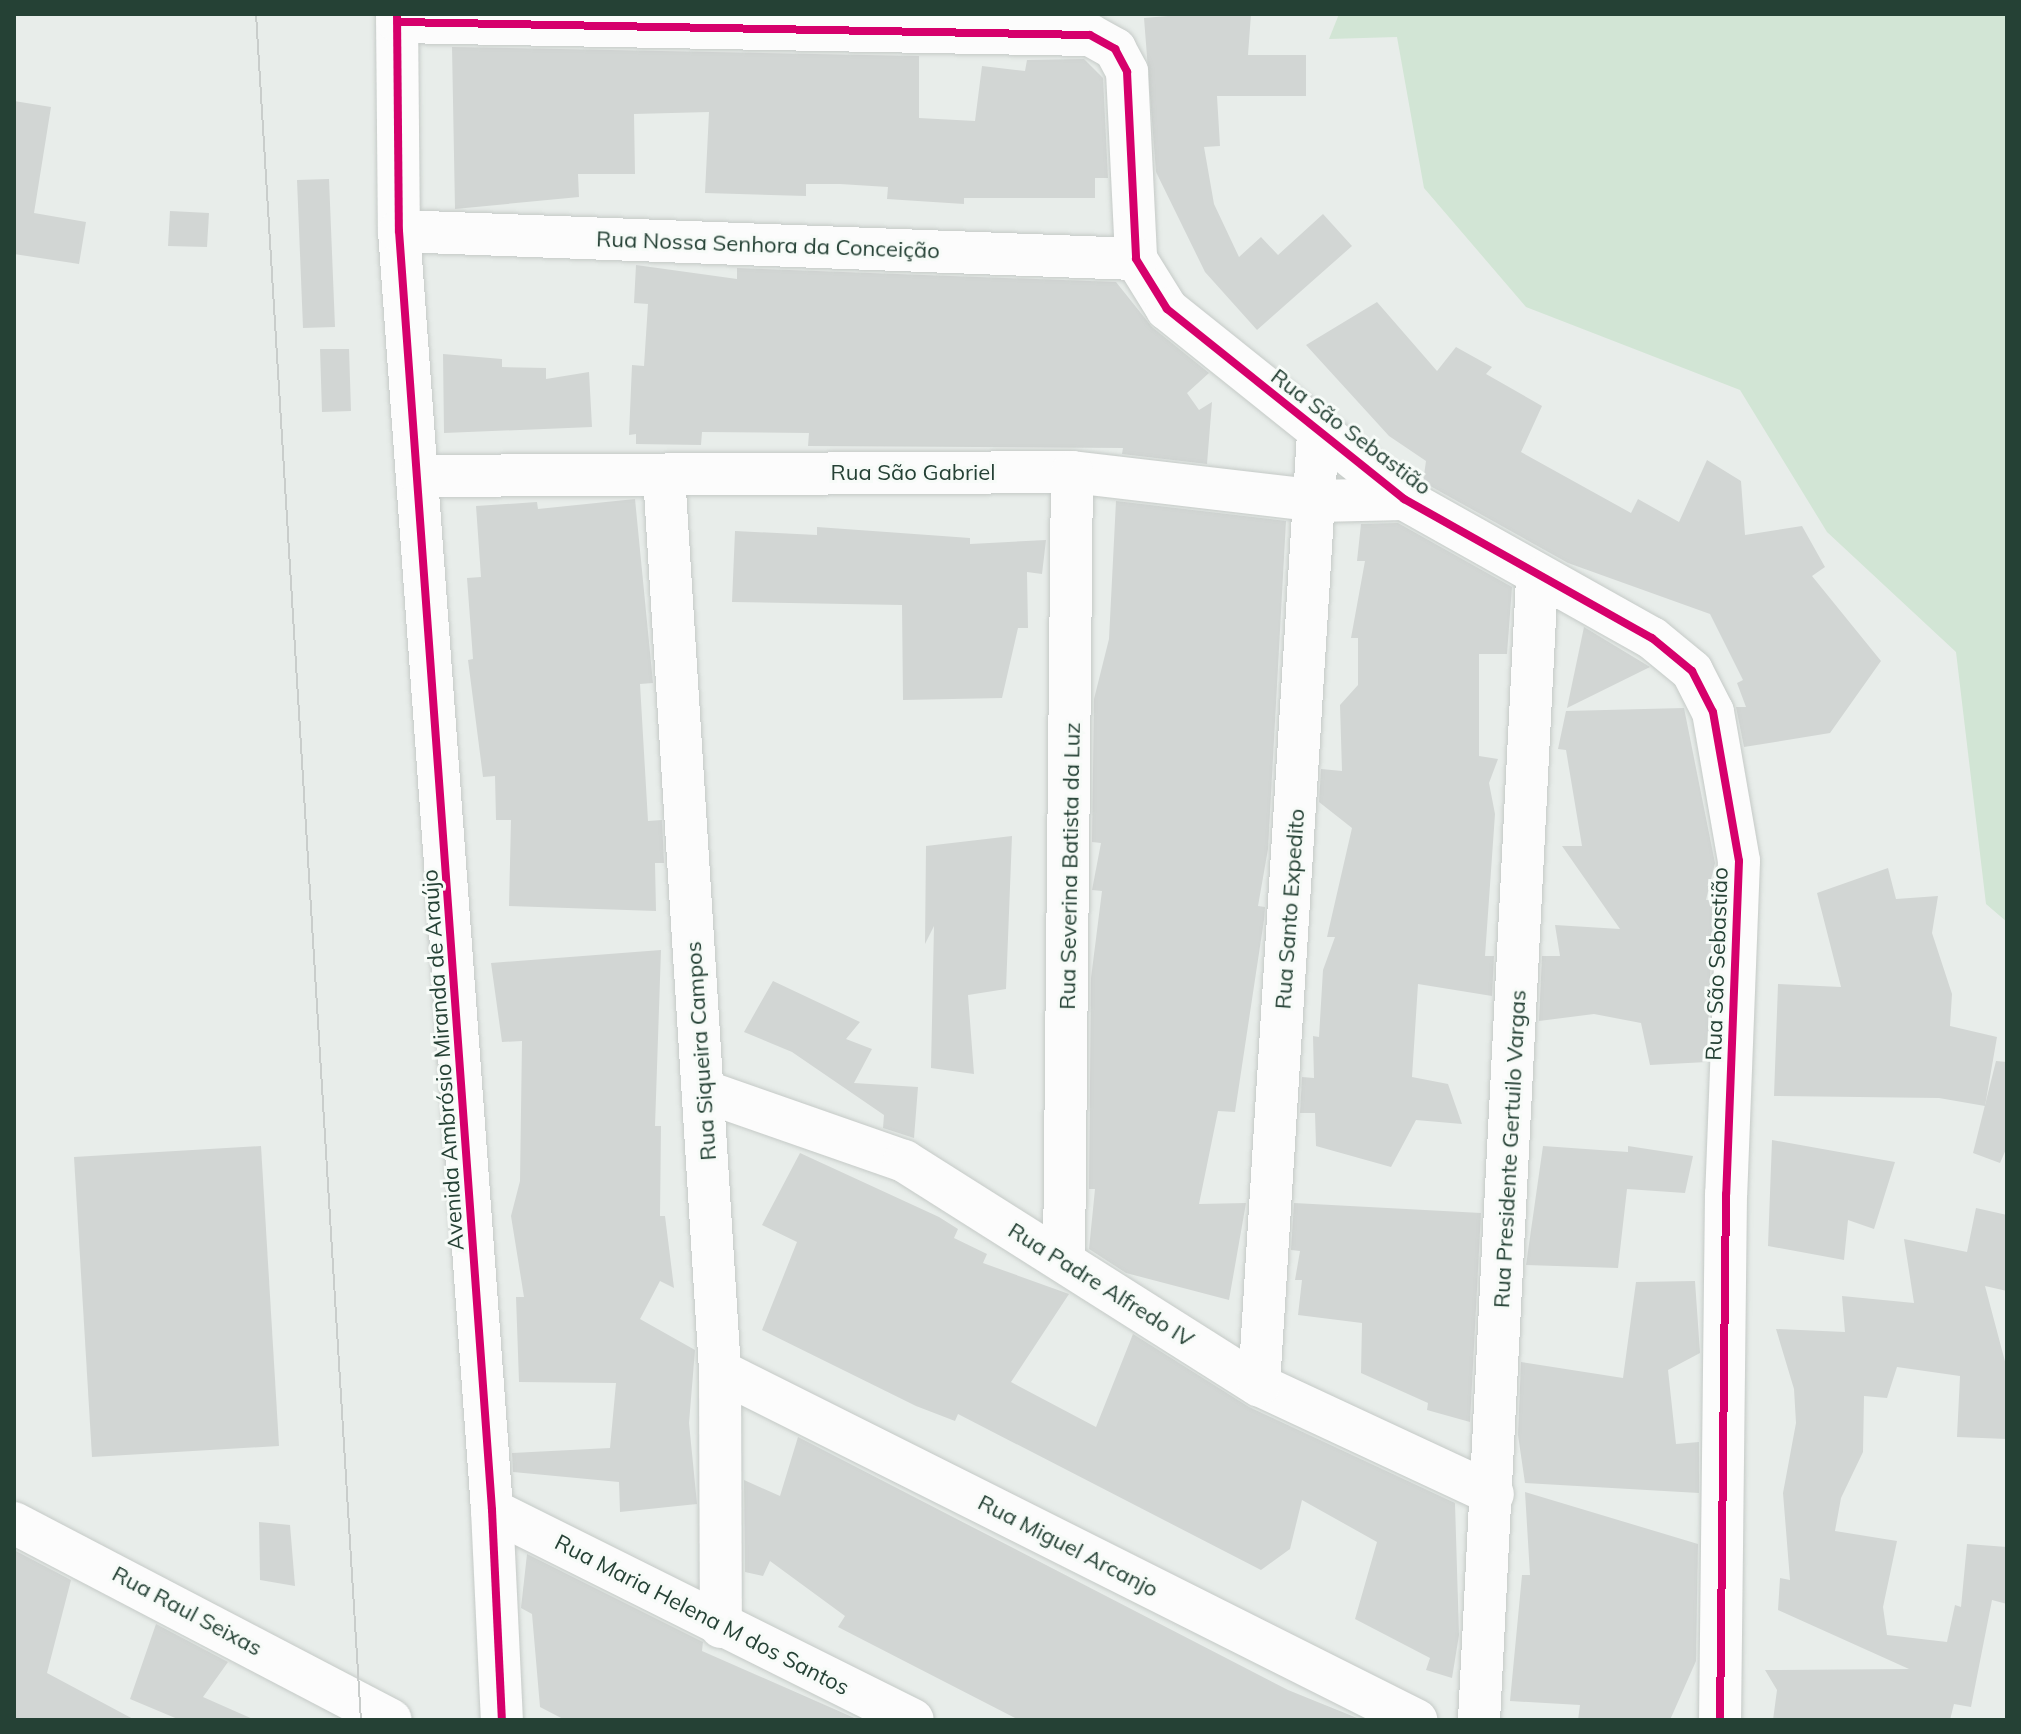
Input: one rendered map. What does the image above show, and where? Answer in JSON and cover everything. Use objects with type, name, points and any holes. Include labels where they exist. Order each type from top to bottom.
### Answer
[{"type":"street","name":"Rua São Sebastião","points":[[398,18],[1090,35],[1115,49],[1127,72],[1136,259],[1167,309],[1404,499],[1537,578],[1652,638],[1692,671],[1713,712],[1739,861],[1726,1194],[1720,1720]]},
{"type":"street","name":"Avenida Ambrósio Miranda de Araújo","points":[[398,18],[399,231],[420,476],[492,1510],[502,1720]]},
{"type":"street","name":"Rua Nossa Senhora da Conceição","points":[[399,231],[1136,259]]},
{"type":"street","name":"Rua Santo Expedito","points":[[1259,1385],[1318,501],[1318,433]]},
{"type":"street","name":"Rua São Gabriel","points":[[420,476],[1072,472],[1318,501],[1404,499]]},
{"type":"street","name":"Rua Severina Batista da Luz","points":[[1064,1260],[1072,472]]},
{"type":"street","name":"Rua Siqueira Campos","points":[[664,475],[720,1371],[721,1627]]},
{"type":"street","name":"Rua Presidente Gertuilo Vargas","points":[[1479,1720],[1493,1494],[1537,578]]},
{"type":"street","name":"Rua Padre Alfredo IV","points":[[704,1091],[904,1161],[1259,1385],[1493,1494]]},
{"type":"street","name":"Rua Miguel Arcanjo","points":[[720,1371],[1416,1720]]},
{"type":"street","name":"Rua Maria Helena M dos Santos","points":[[492,1510],[721,1627],[913,1720]]},
{"type":"street","name":"Rua Raul Seixas","points":[[14,1523],[357,1709]]},
{"type":"green space","points":[[1339,14],[2007,14],[2007,922],[1986,904],[1956,652],[1827,532],[1740,390],[1526,307],[1424,188],[1397,37],[1329,39]]},
{"type":"building","points":[[1251,14],[1248,55],[1306,55],[1306,96],[1217,96],[1220,146],[1204,147],[1214,204],[1239,257],[1261,237],[1278,255],[1323,214],[1352,246],[1257,330],[1205,272],[1156,172],[1144,18]]},
{"type":"building","points":[[452,47],[919,56],[919,118],[975,121],[982,66],[1025,71],[1027,60],[1084,59],[1103,78],[1108,178],[1095,178],[1095,198],[964,198],[964,204],[887,199],[888,187],[840,184],[806,184],[806,196],[705,193],[709,112],[634,114],[635,174],[578,174],[579,197],[455,209]]},
{"type":"building","points":[[14,101],[51,107],[34,213],[86,222],[79,264],[14,254]]},
{"type":"building","points":[[329,179],[335,327],[303,328],[297,180]]},
{"type":"building","points":[[170,211],[209,213],[207,247],[168,246]]},
{"type":"building","points":[[636,265],[737,279],[737,268],[1116,282],[1152,327],[1209,373],[1187,393],[1199,410],[1212,402],[1207,464],[1122,454],[1123,448],[808,446],[809,433],[702,432],[701,445],[636,444],[636,434],[629,435],[632,365],[644,366],[648,304],[634,303]]},
{"type":"building","points":[[1377,302],[1437,371],[1456,347],[1492,367],[1486,374],[1542,406],[1521,452],[1631,513],[1638,499],[1679,522],[1707,460],[1741,481],[1745,535],[1802,526],[1825,567],[1812,576],[1881,661],[1830,733],[1744,747],[1736,707],[1746,707],[1737,683],[1743,680],[1710,614],[1568,563],[1423,482],[1426,461],[1389,436],[1306,345]]},
{"type":"building","points":[[320,349],[349,349],[351,411],[322,412]]},
{"type":"building","points":[[443,354],[502,359],[502,367],[546,368],[546,379],[589,372],[592,427],[444,433]]},
{"type":"building","points":[[635,499],[653,683],[640,684],[648,821],[662,820],[664,863],[655,863],[656,911],[509,906],[511,820],[496,820],[495,776],[483,777],[468,660],[473,659],[467,578],[481,577],[476,506],[537,502],[538,509]]},
{"type":"building","points":[[1116,501],[1286,521],[1268,849],[1258,906],[1265,907],[1264,920],[1235,1112],[1218,1111],[1199,1204],[1246,1203],[1229,1300],[1126,1273],[1089,1249],[1095,1189],[1089,1189],[1091,978],[1102,891],[1092,890],[1101,843],[1092,842],[1094,699],[1109,639]]},
{"type":"building","points":[[1398,523],[1512,587],[1507,654],[1479,654],[1479,756],[1498,759],[1489,783],[1495,814],[1485,956],[1494,956],[1492,996],[1418,984],[1412,1077],[1448,1084],[1462,1124],[1416,1120],[1391,1167],[1316,1146],[1315,1113],[1300,1113],[1302,1077],[1314,1078],[1313,1036],[1319,1037],[1323,970],[1335,937],[1327,937],[1352,828],[1319,802],[1321,769],[1342,771],[1340,705],[1358,685],[1358,638],[1351,638],[1365,561],[1357,561],[1361,524]]},
{"type":"building","points":[[817,527],[970,538],[970,544],[1046,540],[1042,574],[1027,572],[1028,628],[1018,628],[1002,698],[903,700],[902,605],[732,602],[735,531],[817,535]]},
{"type":"building","points":[[1584,627],[1650,667],[1567,708]]},
{"type":"building","points":[[1684,708],[1715,863],[1706,900],[1713,900],[1707,1062],[1650,1065],[1641,1023],[1594,1014],[1539,1021],[1542,956],[1560,956],[1555,925],[1620,929],[1562,846],[1582,846],[1566,750],[1558,749],[1566,711]]},
{"type":"building","points":[[1012,836],[1006,989],[968,995],[974,1074],[931,1068],[934,926],[925,944],[926,846]]},
{"type":"building","points":[[1888,868],[1896,899],[1938,896],[1932,933],[1952,994],[1950,1026],[1997,1037],[1985,1106],[1939,1098],[1774,1096],[1778,984],[1841,987],[1817,893]]},
{"type":"building","points":[[661,950],[655,1126],[661,1126],[660,1216],[665,1216],[674,1288],[660,1281],[640,1319],[695,1350],[689,1423],[697,1504],[620,1512],[619,1482],[513,1472],[512,1453],[610,1448],[616,1383],[519,1382],[516,1297],[524,1297],[511,1216],[520,1181],[522,1041],[502,1042],[491,963]]},
{"type":"building","points":[[773,981],[860,1022],[846,1039],[872,1049],[854,1083],[918,1087],[914,1138],[883,1128],[884,1115],[792,1052],[744,1032]]},
{"type":"building","points":[[1996,1061],[2007,1062],[2007,1147],[2000,1163],[1973,1153]]},
{"type":"building","points":[[1772,1140],[1895,1162],[1874,1229],[1848,1220],[1844,1260],[1768,1246]]},
{"type":"building","points":[[261,1146],[279,1446],[92,1457],[74,1157]]},
{"type":"building","points":[[1543,1146],[1628,1152],[1628,1146],[1693,1156],[1685,1193],[1627,1189],[1618,1268],[1526,1265]]},
{"type":"building","points":[[800,1153],[939,1217],[958,1229],[954,1238],[987,1254],[983,1263],[1069,1294],[1011,1382],[1096,1427],[1133,1334],[1249,1407],[1455,1503],[1459,1635],[1452,1678],[1426,1670],[1430,1658],[1355,1619],[1377,1542],[1302,1500],[1290,1549],[1261,1570],[958,1414],[955,1421],[916,1406],[762,1330],[797,1242],[762,1225]]},
{"type":"building","points":[[1294,1203],[1481,1213],[1470,1422],[1427,1410],[1428,1403],[1361,1373],[1362,1323],[1298,1315],[1302,1280],[1295,1280],[1300,1251],[1291,1250]]},
{"type":"building","points":[[1976,1208],[2007,1215],[2007,1291],[1985,1286],[2007,1369],[2007,1439],[1957,1437],[1960,1376],[1897,1367],[1887,1398],[1864,1396],[1863,1452],[1841,1498],[1835,1531],[1897,1541],[1883,1607],[1887,1635],[1947,1642],[1955,1605],[1961,1607],[1967,1544],[2007,1547],[2007,1604],[1992,1600],[1971,1707],[1954,1704],[1950,1720],[1773,1720],[1777,1690],[1765,1670],[1909,1669],[1778,1610],[1780,1578],[1790,1580],[1783,1493],[1796,1423],[1794,1389],[1776,1329],[1845,1332],[1842,1296],[1914,1303],[1904,1239],[1967,1252]]},
{"type":"building","points":[[1695,1281],[1700,1353],[1668,1370],[1676,1444],[1699,1442],[1699,1493],[1525,1483],[1518,1435],[1521,1362],[1623,1378],[1636,1282]]},
{"type":"building","points":[[798,1437],[1288,1690],[1362,1720],[1019,1720],[838,1627],[845,1616],[770,1561],[763,1576],[745,1572],[744,1480],[780,1496]]},
{"type":"building","points":[[1525,1492],[1698,1544],[1696,1661],[1670,1720],[1578,1720],[1580,1705],[1510,1701],[1522,1575],[1530,1575]]},
{"type":"building","points":[[259,1522],[290,1525],[295,1586],[260,1580]]},
{"type":"building","points":[[14,1550],[71,1580],[47,1673],[135,1720],[14,1720]]},
{"type":"building","points":[[527,1554],[703,1642],[702,1651],[859,1720],[565,1720],[540,1707],[532,1614],[521,1608]]},
{"type":"building","points":[[156,1624],[228,1662],[203,1697],[255,1720],[180,1720],[130,1699]]},
{"type":"tram line","points":[[256,14],[361,1720]]},
{"type":"cycle path","points":[[397,14],[399,231],[492,1510],[502,1720]]},
{"type":"cycle path","points":[[398,22],[1090,35],[1115,49],[1127,72],[1136,259],[1167,309],[1404,499],[1652,638],[1692,671],[1713,712],[1739,861],[1726,1194],[1720,1720]]}]
